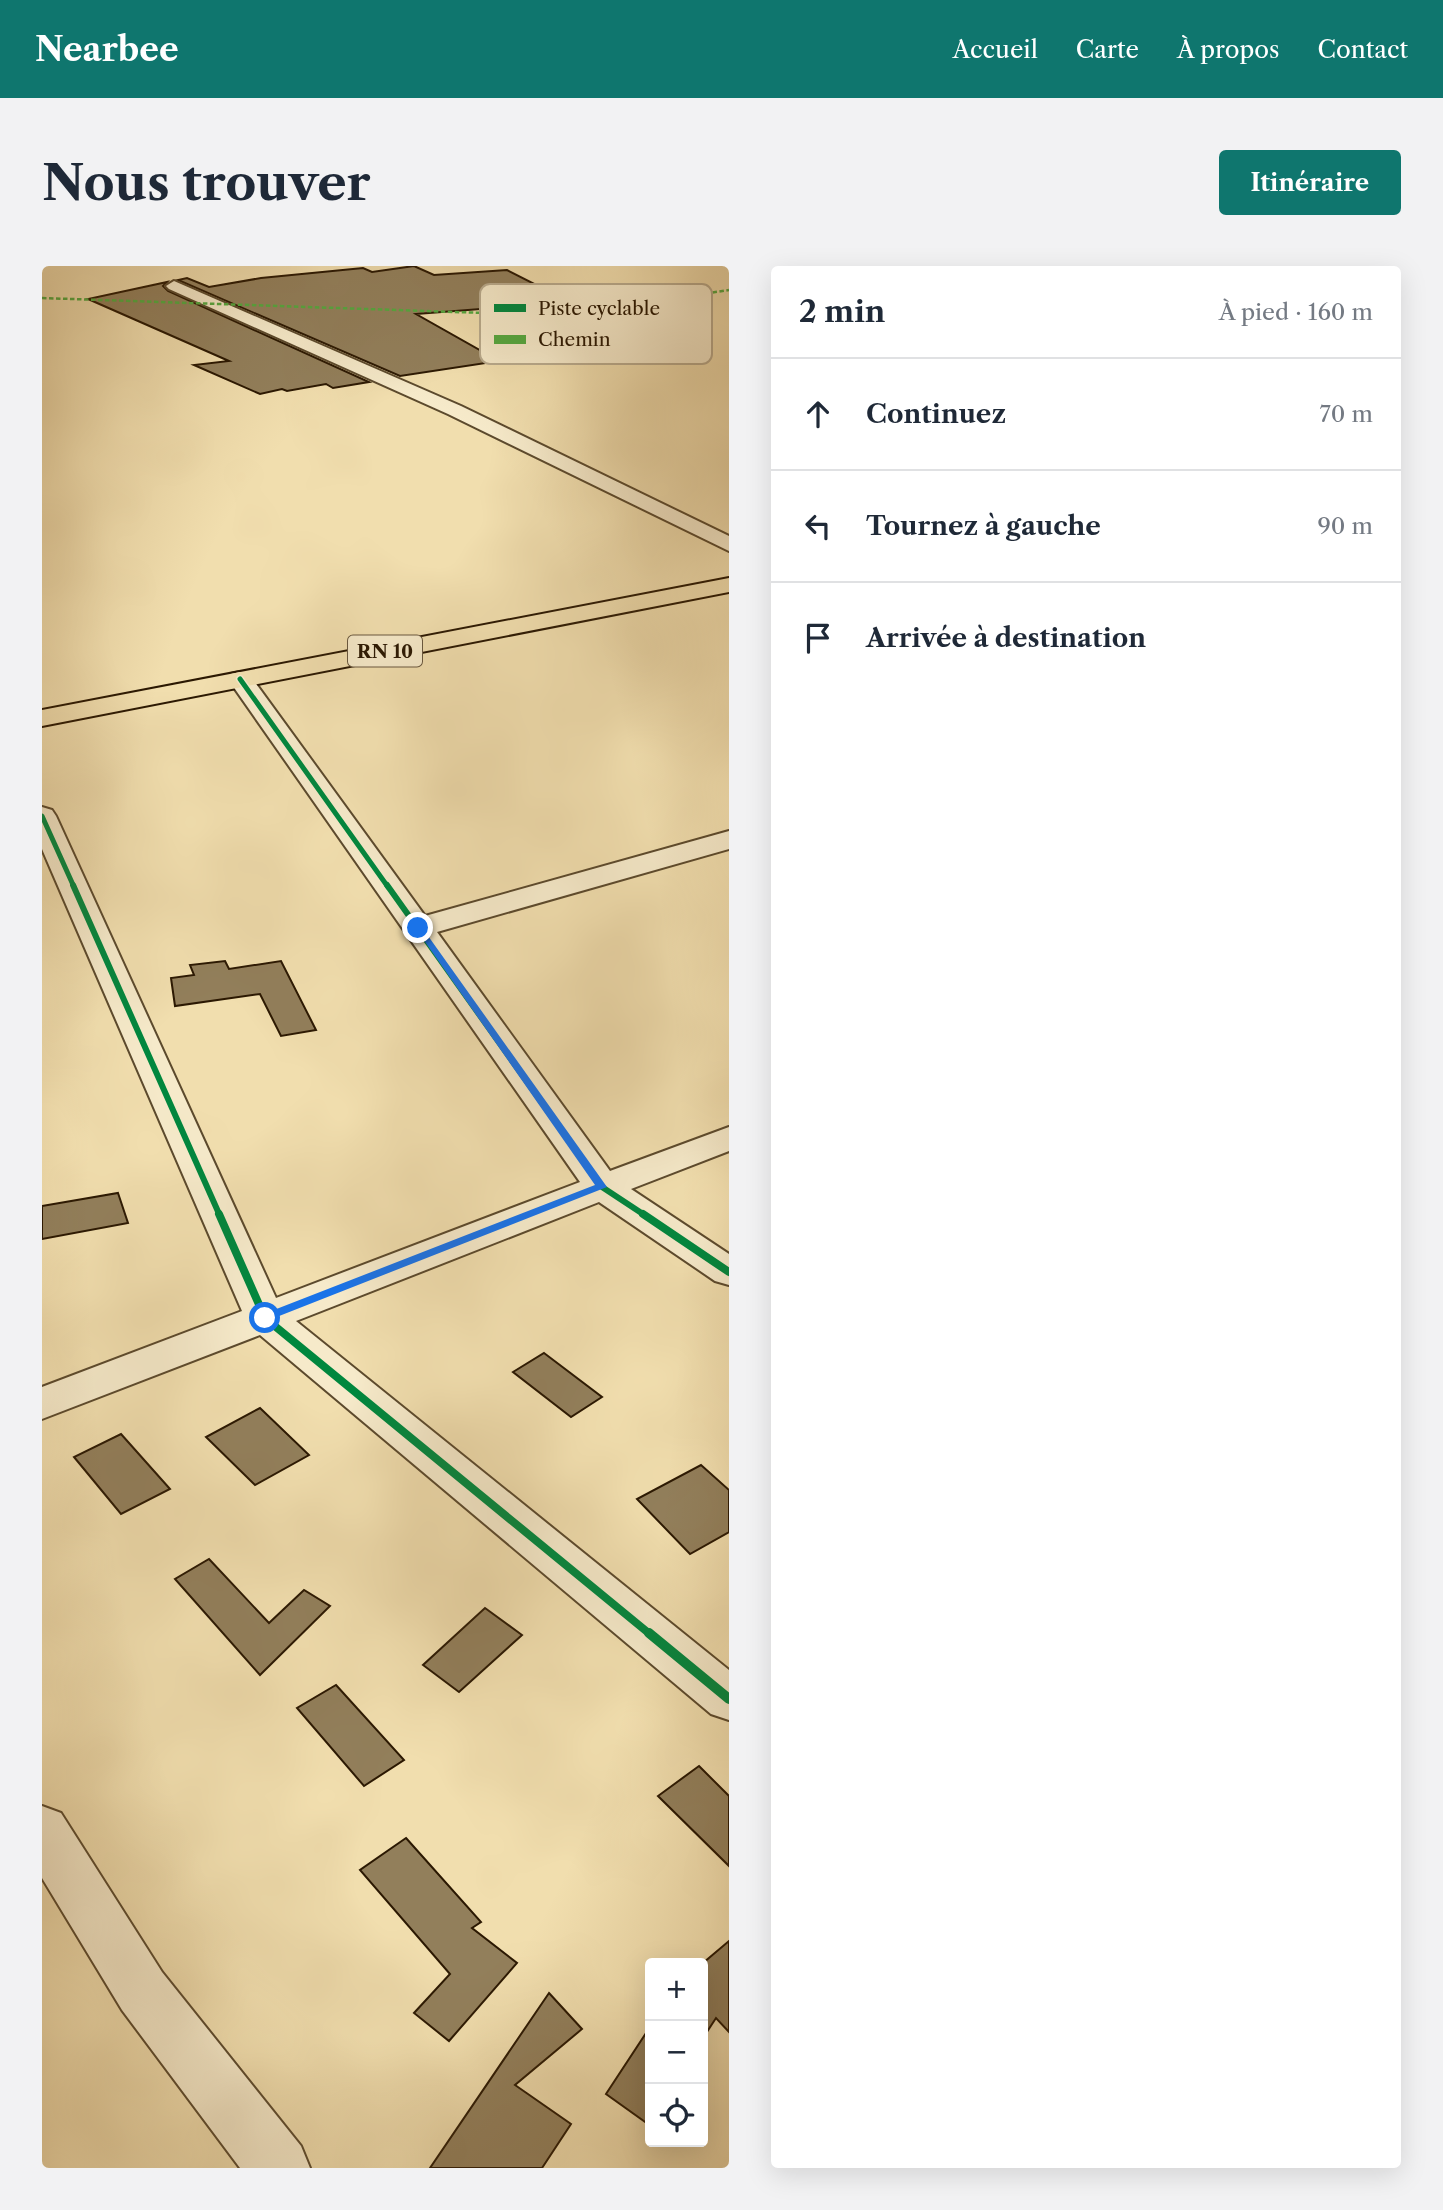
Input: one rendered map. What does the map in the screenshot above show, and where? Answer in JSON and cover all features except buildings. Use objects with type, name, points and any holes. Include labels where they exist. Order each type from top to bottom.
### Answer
[{"type":"main road","name":"RN 10","points":[[42,718],[729,585]]},
{"type":"street","points":[[174,286],[411,388],[536,446],[729,545]]},
{"type":"street","points":[[240,679],[602,1187],[729,1272]]},
{"type":"street","points":[[42,816],[265,1318],[729,1699]]},
{"type":"street","points":[[418,928],[729,840]]},
{"type":"street","points":[[42,1404],[729,1138]]},
{"type":"street","points":[[42,1830],[142,1991],[279,2168]]},
{"type":"marked path","points":[[712,293],[729,290]]},
{"type":"marked path","points":[[42,298],[480,313]]},
{"type":"cycle path","points":[[240,679],[602,1187],[729,1272]]},
{"type":"cycle path","points":[[42,816],[265,1318],[729,1699]]},
{"type":"route","points":[[265,1318],[602,1187],[418,928]]}]
